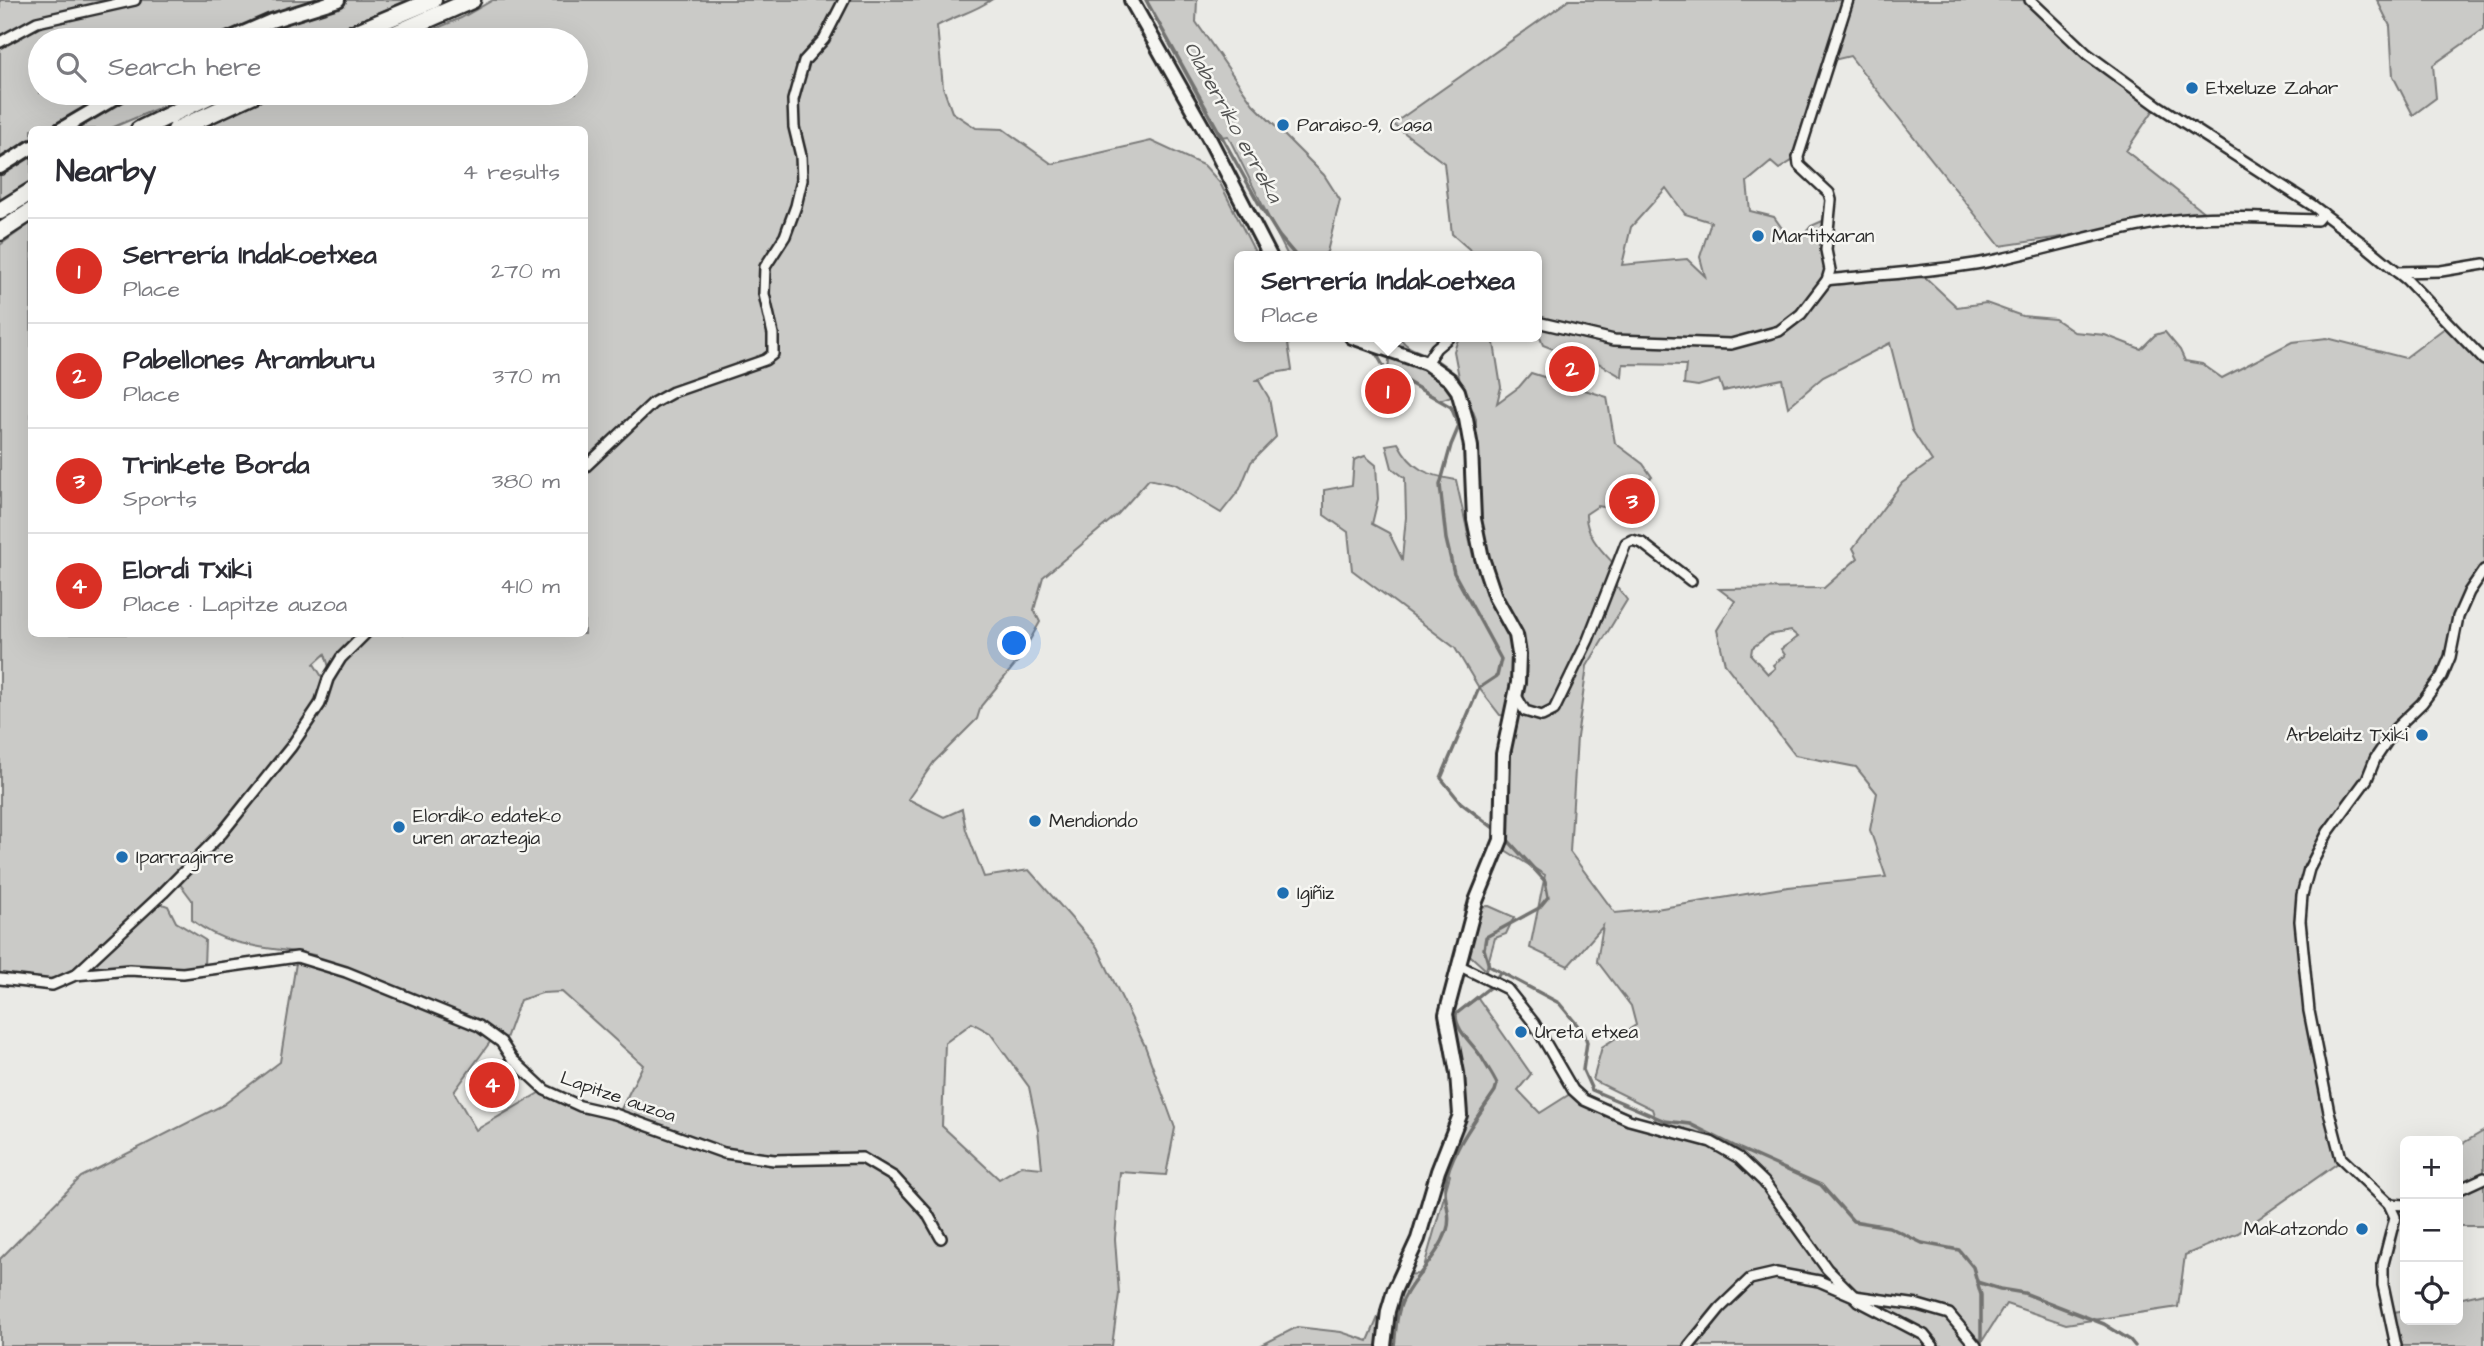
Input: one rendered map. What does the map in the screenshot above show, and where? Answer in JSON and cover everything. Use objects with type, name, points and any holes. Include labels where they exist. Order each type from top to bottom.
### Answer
[{"type":"highway","points":[[366,28],[433,0]]},
{"type":"highway","points":[[408,28],[472,0]]},
{"type":"highway","points":[[147,126],[190,105]]},
{"type":"highway","points":[[185,126],[230,105]]},
{"type":"highway","points":[[0,211],[28,194]]},
{"type":"highway","points":[[0,232],[28,214]]},
{"type":"street","points":[[0,42],[37,22],[135,0]]},
{"type":"street","points":[[255,28],[338,0]]},
{"type":"street","points":[[588,464],[653,403],[673,392],[765,360],[773,354],[773,334],[764,294],[765,267],[785,236],[802,180],[802,156],[793,127],[793,100],[804,61],[824,39],[844,0]]},
{"type":"street","points":[[1131,0],[1210,140],[1267,251]]},
{"type":"street","points":[[1542,323],[1614,340],[1731,344],[1779,331],[1801,314],[1827,280],[1830,270],[1826,250],[1831,200],[1829,193],[1799,165],[1798,157],[1849,0]]},
{"type":"street","points":[[2030,0],[2087,54],[2147,98],[2323,213],[2397,272],[2484,360]]},
{"type":"street","points":[[67,126],[103,105]]},
{"type":"street","points":[[0,167],[28,150]]},
{"type":"street","points":[[1827,280],[1933,271],[2169,221],[2210,217],[2317,220],[2323,213]]},
{"type":"street","points":[[2397,272],[2441,271],[2484,264]]},
{"type":"street","points":[[1367,342],[1426,363],[1450,380],[1458,391],[1471,447],[1474,519],[1482,558],[1495,597],[1516,635],[1519,654],[1516,694],[1503,754],[1501,840],[1476,901],[1446,1014],[1457,1073],[1460,1115],[1438,1171],[1418,1239],[1394,1291],[1388,1311],[1384,1346]]},
{"type":"street","points":[[1426,363],[1445,342]]},
{"type":"street","points":[[1516,694],[1525,711],[1542,716],[1554,709],[1588,640],[1626,543],[1632,540],[1642,543],[1690,581]]},
{"type":"street","points":[[2396,1346],[2383,1285],[2383,1264],[2395,1217],[2389,1204],[2342,1158],[2335,1135],[2309,1011],[2300,921],[2302,895],[2318,848],[2334,822],[2367,779],[2375,759],[2389,737],[2422,703],[2442,676],[2450,657],[2458,617],[2469,592],[2484,570]]},
{"type":"street","name":"Lapitze auzoa","points":[[75,975],[163,893],[222,833],[291,747],[320,704],[328,679],[341,658],[362,637]]},
{"type":"street","name":"Lapitze auzoa","points":[[0,979],[52,985],[75,975],[129,970],[183,973],[297,957],[358,977],[479,1026],[502,1042],[512,1059],[545,1090],[580,1106],[615,1114],[724,1153],[774,1160],[862,1158],[894,1177],[927,1213],[942,1238]]},
{"type":"street","points":[[1458,965],[1507,989],[1534,1023],[1573,1090],[1584,1100],[1629,1120],[1711,1142],[1739,1158],[1764,1182],[1827,1269],[1859,1301],[1923,1335],[1933,1346]]},
{"type":"street","points":[[2463,1188],[2484,1178]]},
{"type":"street","points":[[2389,1204],[2400,1205]]},
{"type":"street","points":[[1689,1346],[1720,1308],[1749,1279],[1776,1273],[1818,1281],[1854,1296],[1918,1305],[1949,1314],[1976,1346]]},
{"type":"shaded area","points":[[0,0],[408,0],[343,28],[28,28],[28,105],[166,105],[116,126],[28,126],[28,197],[0,226]]},
{"type":"shaded area","points":[[493,0],[991,0],[937,26],[943,87],[952,112],[976,128],[1003,129],[1052,164],[1151,141],[1205,166],[1220,183],[1254,251],[1234,251],[1234,342],[1288,342],[1292,370],[1274,373],[1254,381],[1259,381],[1269,398],[1276,437],[1251,462],[1240,489],[1221,513],[1174,485],[1149,479],[1118,514],[1043,577],[1034,610],[1040,622],[1018,661],[981,706],[977,719],[934,762],[908,799],[944,817],[962,809],[966,830],[984,877],[1029,870],[1097,947],[1145,1046],[1175,1128],[1166,1175],[1120,1172],[1115,1239],[1119,1294],[1112,1346],[0,1346],[0,1259],[81,1177],[223,1105],[280,1062],[296,963],[314,955],[235,942],[206,930],[192,920],[192,900],[180,881],[320,704],[328,679],[334,678],[345,658],[367,637],[588,637],[588,126],[203,126],[246,105],[588,105],[588,28],[437,28]],"holes":[[[562,992],[643,1065],[620,1111],[585,1103],[549,1087],[476,1130],[454,1092],[493,1038],[504,1044],[520,1000],[542,993]],[[972,1023],[990,1033],[1029,1087],[1042,1168],[1021,1166],[999,1179],[942,1126],[945,1043]]]},
{"type":"shaded area","points":[[1147,0],[1197,0],[1196,22],[1253,104],[1324,175],[1340,200],[1327,251],[1286,251],[1228,136],[1220,137]]},
{"type":"shaded area","points":[[1569,0],[2033,0],[2087,54],[2157,105],[2126,151],[2210,217],[2000,246],[1850,56],[1829,61],[1798,157],[1779,169],[1771,162],[1747,182],[1750,211],[1774,217],[1786,234],[1799,240],[1811,226],[1827,219],[1822,249],[1827,283],[1911,276],[1926,278],[1957,307],[1986,303],[2022,316],[2055,319],[2074,332],[2105,335],[2141,349],[2155,335],[2165,332],[2180,350],[2185,361],[2202,364],[2222,378],[2292,342],[2327,338],[2405,358],[2446,327],[2484,366],[2484,565],[2458,617],[2442,676],[2396,728],[2328,832],[2302,895],[2309,1011],[2345,1158],[2238,1233],[2185,1255],[2178,1307],[2066,1324],[2006,1304],[1979,1346],[1260,1346],[1297,1327],[1341,1332],[1368,1341],[1396,1275],[1422,1274],[1450,1175],[1436,1164],[1460,1097],[1446,1014],[1458,1012],[1478,998],[1531,1074],[1518,1090],[1540,1113],[1570,1094],[1584,1106],[1659,1130],[1652,1109],[1593,1080],[1602,1047],[1636,1025],[1631,1006],[1597,961],[1603,926],[1568,966],[1530,948],[1545,875],[1505,850],[1509,744],[1515,716],[1500,715],[1479,688],[1455,648],[1352,570],[1348,532],[1324,515],[1324,490],[1352,485],[1354,460],[1365,456],[1376,465],[1378,499],[1372,524],[1389,533],[1402,559],[1406,517],[1405,478],[1392,468],[1386,445],[1398,443],[1421,470],[1456,480],[1473,556],[1484,549],[1476,461],[1476,419],[1465,391],[1440,400],[1388,370],[1391,342],[1404,342],[1410,348],[1434,358],[1459,377],[1454,351],[1457,342],[1494,342],[1501,387],[1497,403],[1519,387],[1531,373],[1607,397],[1615,443],[1643,464],[1652,477],[1603,507],[1598,506],[1586,514],[1591,536],[1615,565],[1604,585],[1618,588],[1627,600],[1587,666],[1577,737],[1570,852],[1615,913],[1656,909],[1788,887],[1886,877],[1870,830],[1877,793],[1856,767],[1795,755],[1725,664],[1717,630],[1735,601],[1719,589],[1824,588],[1858,558],[1853,548],[1902,483],[1932,461],[1912,430],[1890,343],[1823,377],[1788,407],[1782,379],[1723,391],[1719,380],[1698,386],[1684,384],[1686,365],[1623,364],[1622,377],[1583,354],[1568,355],[1543,345],[1542,251],[1471,251],[1452,234],[1444,163],[1393,124]],"holes":[[[1666,188],[1685,214],[1711,222],[1700,257],[1705,276],[1687,259],[1622,265],[1631,227]],[[1791,631],[1798,637],[1781,649],[1785,655],[1773,665],[1775,668],[1768,674],[1751,655],[1752,648],[1769,635]]]},
{"type":"shaded area","points":[[2377,0],[2484,0],[2484,29],[2433,65],[2436,98],[2413,115],[2393,76],[2390,26]]},
{"type":"shaded area","points":[[28,225],[28,637],[359,637],[329,667],[325,654],[314,664],[324,680],[317,702],[290,745],[220,830],[100,945],[75,975],[52,985],[0,979],[0,245]]},
{"type":"shaded area","points":[[159,903],[168,906],[176,922],[205,940],[204,966],[184,970],[89,970],[104,953]]},
{"type":"shaded area","points":[[1489,906],[1514,917],[1506,934],[1495,938],[1486,970],[1461,947],[1465,907]]},
{"type":"shaded area","points":[[2484,1131],[2484,1174],[2463,1183],[2463,1143]]},
{"type":"shaded area","points":[[2484,1182],[2484,1226],[2463,1226],[2463,1192]]},
{"type":"shaded area","points":[[2484,1293],[2484,1346],[2399,1346],[2394,1312],[2400,1311],[2400,1325],[2463,1325],[2463,1298]]},
{"type":"waterway","name":"Olaberriko erreka","points":[[1146,0],[1258,202],[1292,251]]},
{"type":"waterway","name":"Olaberriko erreka","points":[[1373,348],[1385,369],[1451,407],[1459,426],[1440,485],[1446,539],[1454,573],[1501,659],[1497,676],[1479,688],[1441,778],[1461,803],[1499,832]]},
{"type":"waterway","name":"Olaberriko erreka","points":[[1505,837],[1545,881],[1548,897],[1539,908],[1486,937],[1484,949],[1489,966],[1559,1003],[1584,1033],[1587,1042],[1583,1070],[1592,1090],[1665,1121],[1690,1124],[1821,1185],[1853,1221],[1889,1227],[1922,1243],[1959,1250],[1973,1267],[1981,1295],[1981,1346]]},
{"type":"waterway","points":[[1394,1346],[1401,1303],[1438,1249],[1447,1230],[1449,1219],[1445,1187],[1457,1149],[1497,1084],[1479,1053],[1462,1032],[1456,1014],[1490,987],[1500,973]]},
{"type":"waterway","points":[[1977,1282],[2024,1293],[2104,1324],[2135,1346]]},
{"type":"place","name":"Etxeluze Zahar","points":[[2192,88]]},
{"type":"place","name":"Paraiso-9, Casa","points":[[1283,125]]},
{"type":"place","name":"Martitxaran","points":[[1758,236]]},
{"type":"place","name":"Pabellones Aramburu","points":[[1572,369]]},
{"type":"place","name":"Serrería Indakoetxea","points":[[1388,391]]},
{"type":"place","name":"Trinkete Borda","points":[[1632,501]]},
{"type":"place","name":"Arbelaitz Txiki","points":[[2422,735]]},
{"type":"place","name":"Mendiondo","points":[[1035,821]]},
{"type":"place","name":"Elordiko edateko uren araztegia","points":[[399,827]]},
{"type":"place","name":"Iparragirre","points":[[122,857]]},
{"type":"place","name":"Igiñiz","points":[[1283,893]]},
{"type":"place","name":"Ureta etxea","points":[[1521,1032]]},
{"type":"place","name":"Elordi Txiki","points":[[492,1085]]},
{"type":"place","name":"Makatzondo","points":[[2362,1229]]}]
